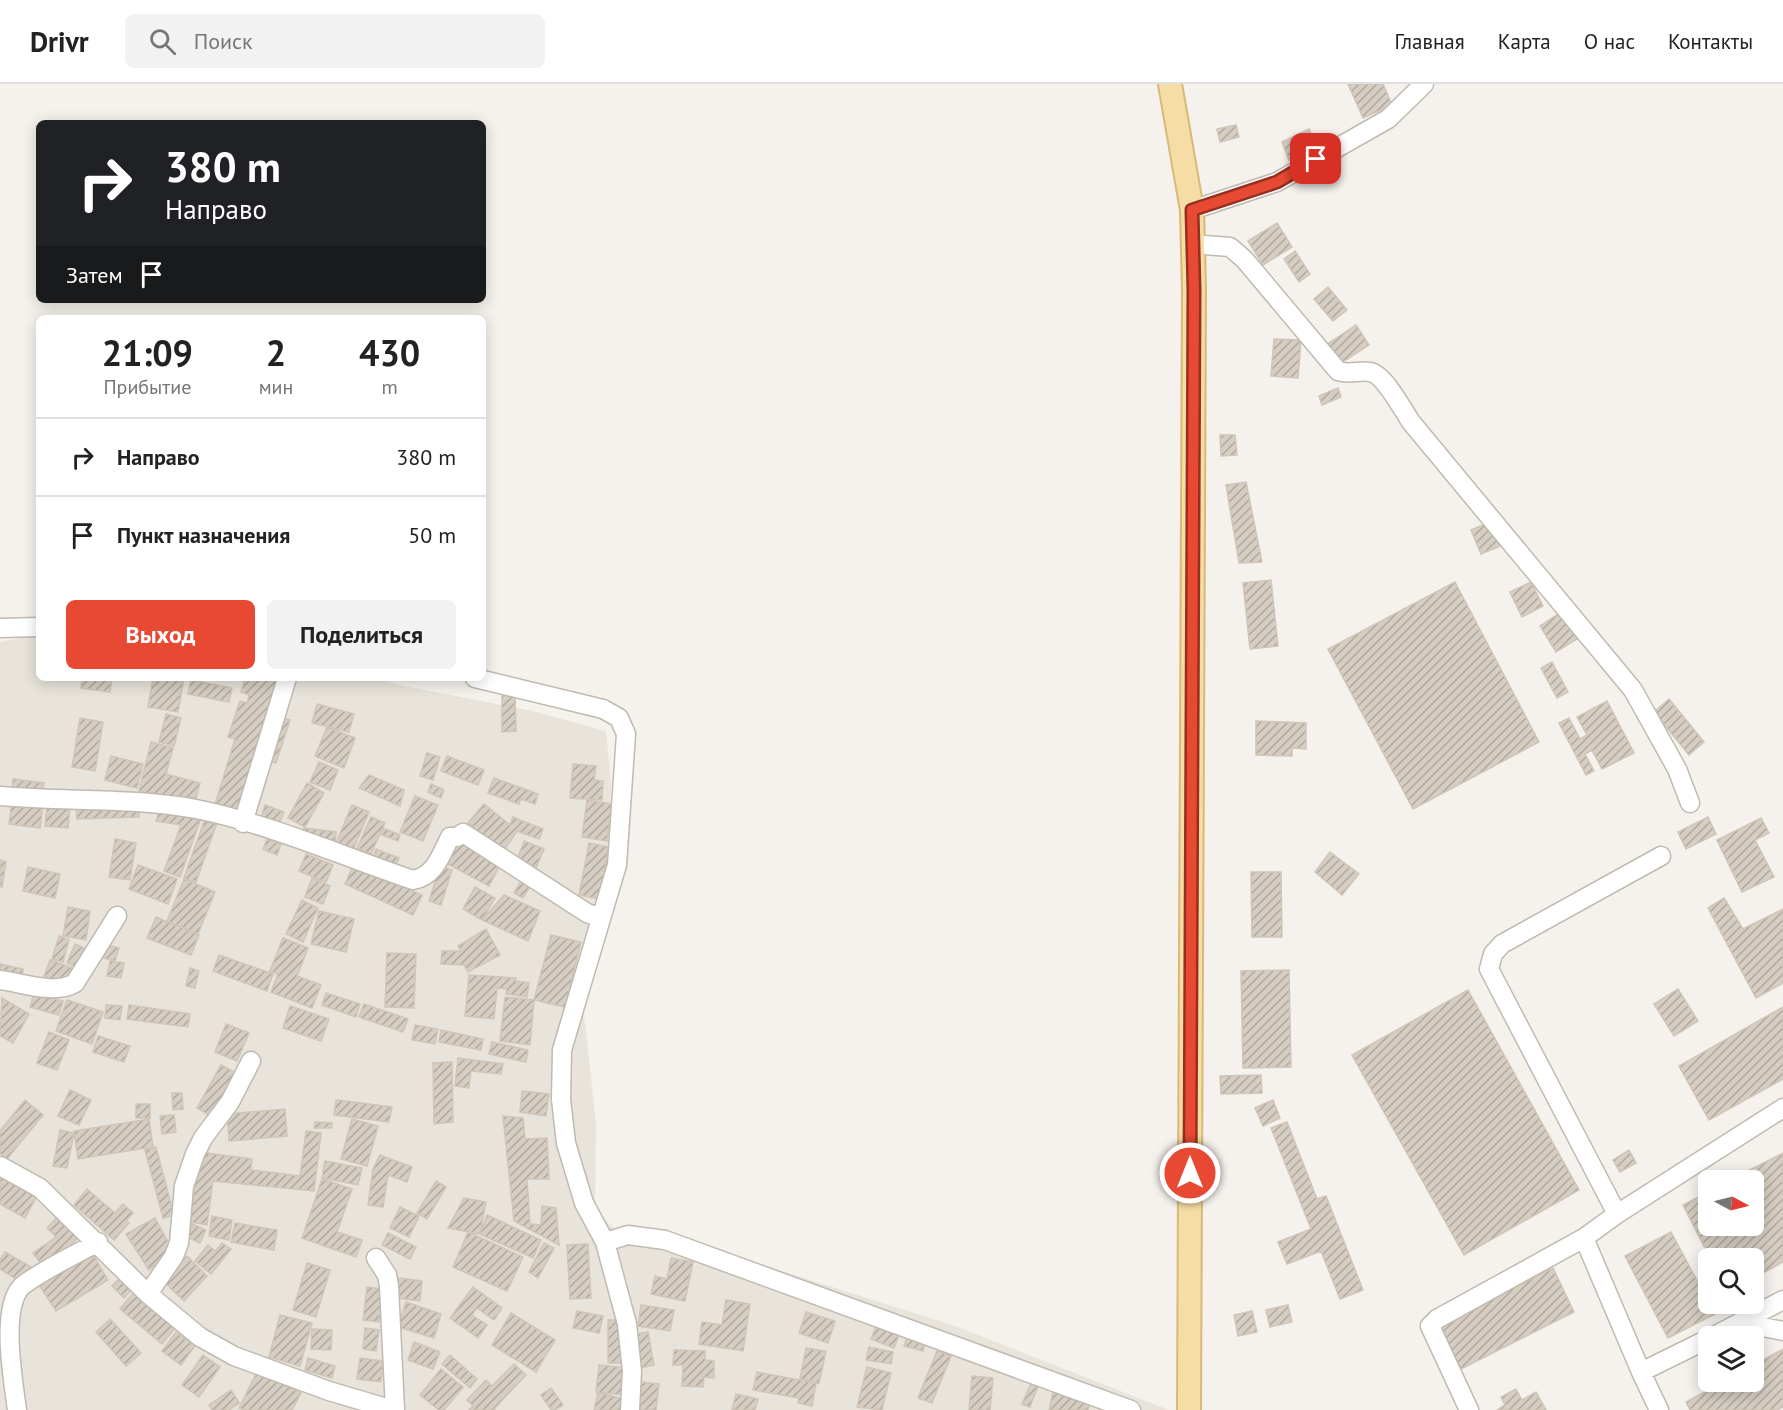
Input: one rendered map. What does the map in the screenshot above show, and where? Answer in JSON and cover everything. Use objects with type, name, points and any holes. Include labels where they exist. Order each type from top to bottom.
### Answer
[{"type":"main road","points":[[1170,84],[1192,210],[1189,1410]]},
{"type":"street","points":[[1192,210],[1277,182],[1388,119],[1424,84]]},
{"type":"street","points":[[1192,244],[1230,247],[1237,253],[1338,371],[1349,374],[1371,372],[1381,377],[1411,422],[1633,690],[1677,769],[1690,803]]},
{"type":"street","points":[[0,628],[36,627]]},
{"type":"street","points":[[243,823],[287,681]]},
{"type":"street","points":[[486,681],[603,709],[619,718],[626,734],[617,865],[562,1050],[561,1099],[566,1143],[584,1203],[605,1242],[627,1324],[632,1371],[630,1410]]},
{"type":"street","points":[[0,795],[163,805],[196,810],[243,823],[413,880],[422,879],[433,870],[450,837],[458,837],[463,833],[587,913],[601,918]]},
{"type":"street","points":[[1617,1214],[1489,969],[1493,954],[1502,944],[1661,856]]},
{"type":"street","points":[[0,980],[55,989],[67,988],[75,983],[117,916]]},
{"type":"street","points":[[148,1294],[174,1256],[179,1243],[184,1186],[195,1154],[203,1138],[230,1102],[251,1061]]},
{"type":"street","points":[[1469,1410],[1430,1326],[1437,1319],[1584,1238],[1617,1214],[1783,1108]]},
{"type":"street","points":[[0,1166],[40,1188],[98,1242],[148,1294],[200,1337],[234,1356],[329,1391],[394,1410],[389,1286],[387,1275],[376,1258]]},
{"type":"street","points":[[605,1242],[628,1235],[664,1240],[1131,1410]]},
{"type":"street","points":[[1584,1238],[1659,1410]]},
{"type":"street","points":[[17,1410],[6,1335],[12,1298],[21,1287],[98,1242]]},
{"type":"street","points":[[1736,1326],[1783,1300]]},
{"type":"street","points":[[1742,1323],[1783,1331]]},
{"type":"street","points":[[1641,1372],[1698,1344]]},
{"type":"shaded area","points":[[36,635],[36,681],[387,681],[533,711],[606,731],[611,782],[608,890],[583,1004],[596,1124],[595,1212],[633,1243],[760,1264],[955,1326],[1169,1410],[0,1410],[0,642]]},
{"type":"building","points":[[1348,84],[1383,84],[1392,105],[1363,118]]},
{"type":"building","points":[[1236,125],[1239,137],[1220,142],[1217,129]]},
{"type":"building","points":[[1309,129],[1317,147],[1289,160],[1282,142]]},
{"type":"building","points":[[1277,223],[1292,247],[1263,265],[1248,241]]},
{"type":"building","points":[[1295,251],[1310,274],[1299,282],[1284,259]]},
{"type":"building","points":[[1328,287],[1347,310],[1333,321],[1314,299]]},
{"type":"building","points":[[1356,325],[1369,345],[1338,365],[1326,345]]},
{"type":"building","points":[[1274,339],[1301,340],[1298,378],[1271,376]]},
{"type":"building","points":[[1338,388],[1341,397],[1322,405],[1319,396]]},
{"type":"building","points":[[1220,435],[1235,435],[1237,455],[1221,456]]},
{"type":"building","points":[[1246,482],[1262,562],[1239,563],[1226,485]]},
{"type":"building","points":[[1490,522],[1500,546],[1481,554],[1471,530]]},
{"type":"building","points":[[1271,580],[1278,646],[1250,649],[1243,583]]},
{"type":"building","points":[[1455,582],[1539,742],[1413,809],[1328,649]]},
{"type":"building","points":[[1531,582],[1543,606],[1522,617],[1510,592]]},
{"type":"building","points":[[1561,612],[1577,639],[1556,652],[1540,626]]},
{"type":"building","points":[[1552,662],[1568,692],[1557,698],[1541,668]]},
{"type":"building","points":[[82,681],[112,681],[110,692],[81,688]]},
{"type":"building","points":[[152,681],[183,681],[178,712],[148,707]]},
{"type":"building","points":[[191,681],[232,688],[229,702],[188,694]]},
{"type":"building","points":[[244,681],[280,682],[238,816],[214,808],[235,739],[228,737],[240,701],[247,703],[249,695],[241,692]]},
{"type":"building","points":[[502,696],[515,696],[516,731],[502,732]]},
{"type":"building","points":[[1669,699],[1704,742],[1689,755],[1654,712]]},
{"type":"building","points":[[1607,701],[1634,753],[1602,769],[1592,750],[1585,754],[1594,771],[1586,775],[1559,723],[1569,718],[1580,739],[1587,735],[1577,717]]},
{"type":"building","points":[[317,704],[354,714],[349,732],[312,723]]},
{"type":"building","points":[[166,714],[181,718],[174,746],[159,742]]},
{"type":"building","points":[[278,716],[290,720],[276,763],[264,759]]},
{"type":"building","points":[[80,718],[103,722],[95,771],[72,767]]},
{"type":"building","points":[[1256,721],[1306,723],[1306,749],[1292,748],[1292,756],[1256,755]]},
{"type":"building","points":[[327,727],[355,738],[344,768],[315,756]]},
{"type":"building","points":[[151,742],[173,748],[166,774],[200,783],[194,806],[139,791]]},
{"type":"building","points":[[427,753],[440,757],[433,780],[420,776]]},
{"type":"building","points":[[111,756],[143,764],[137,788],[105,780]]},
{"type":"building","points":[[447,756],[484,770],[478,785],[441,771]]},
{"type":"building","points":[[319,762],[338,770],[330,790],[310,782]]},
{"type":"building","points":[[573,764],[596,766],[594,780],[603,781],[602,800],[570,798]]},
{"type":"building","points":[[369,775],[404,790],[400,806],[359,788]]},
{"type":"building","points":[[494,778],[538,794],[535,804],[521,799],[519,804],[488,793]]},
{"type":"building","points":[[13,779],[44,783],[42,794],[12,790]]},
{"type":"building","points":[[307,783],[324,793],[305,827],[288,818]]},
{"type":"building","points":[[431,784],[444,790],[441,798],[428,792]]},
{"type":"building","points":[[415,796],[438,805],[423,841],[400,832]]},
{"type":"building","points":[[587,800],[612,804],[607,841],[582,837]]},
{"type":"building","points":[[12,801],[43,805],[40,828],[9,824]]},
{"type":"building","points":[[484,804],[510,825],[513,817],[543,829],[539,839],[517,831],[503,852],[468,823]]},
{"type":"building","points":[[265,805],[284,812],[279,824],[261,817]]},
{"type":"building","points":[[352,805],[369,812],[353,850],[336,843]]},
{"type":"building","points":[[47,806],[70,808],[68,828],[45,826]]},
{"type":"building","points":[[138,806],[139,817],[77,819],[76,808]]},
{"type":"building","points":[[160,809],[201,818],[180,877],[164,871],[181,825],[156,821]]},
{"type":"building","points":[[206,816],[218,820],[196,882],[184,878]]},
{"type":"building","points":[[371,817],[385,823],[371,854],[357,848]]},
{"type":"building","points":[[1708,817],[1716,834],[1686,849],[1678,832]]},
{"type":"building","points":[[1761,818],[1769,833],[1755,840],[1774,877],[1742,892],[1717,840]]},
{"type":"building","points":[[304,828],[336,832],[335,844],[302,840]]},
{"type":"building","points":[[383,828],[400,835],[398,841],[380,834]]},
{"type":"building","points":[[457,837],[502,861],[489,886],[444,862]]},
{"type":"building","points":[[115,839],[136,843],[130,880],[109,877]]},
{"type":"building","points":[[267,839],[281,844],[277,855],[263,849]]},
{"type":"building","points":[[524,841],[544,849],[536,868],[517,860]]},
{"type":"building","points":[[589,843],[609,847],[600,899],[579,895]]},
{"type":"building","points":[[376,849],[399,858],[394,870],[372,861]]},
{"type":"building","points":[[1330,852],[1359,874],[1342,895],[1315,872]]},
{"type":"building","points":[[306,854],[333,865],[326,882],[299,871]]},
{"type":"building","points":[[0,860],[6,862],[2,887],[0,886]]},
{"type":"building","points":[[354,864],[422,895],[413,915],[345,884]]},
{"type":"building","points":[[138,865],[177,879],[168,904],[129,889]]},
{"type":"building","points":[[440,866],[452,870],[441,905],[429,901]]},
{"type":"building","points":[[28,867],[60,874],[55,898],[23,891]]},
{"type":"building","points":[[1251,872],[1281,872],[1282,937],[1252,937]]},
{"type":"building","points":[[312,878],[330,886],[323,904],[305,897]]},
{"type":"building","points":[[523,878],[532,883],[523,898],[514,893]]},
{"type":"building","points":[[184,879],[215,892],[198,934],[167,921]]},
{"type":"building","points":[[475,887],[495,898],[482,920],[463,909]]},
{"type":"building","points":[[504,895],[540,911],[528,941],[482,920]]},
{"type":"building","points":[[1724,898],[1743,929],[1783,909],[1783,983],[1756,998],[1708,908]]},
{"type":"building","points":[[302,900],[318,908],[303,942],[286,934]]},
{"type":"building","points":[[68,907],[90,911],[86,940],[63,936]]},
{"type":"building","points":[[319,911],[354,919],[346,952],[311,944]]},
{"type":"building","points":[[156,917],[199,935],[191,955],[147,938]]},
{"type":"building","points":[[486,929],[500,955],[468,972],[464,965],[441,964],[442,951],[461,951],[458,946]]},
{"type":"building","points":[[551,935],[581,942],[565,1007],[534,1000]]},
{"type":"building","points":[[59,936],[69,940],[63,962],[52,959]]},
{"type":"building","points":[[283,938],[308,948],[297,976],[321,985],[312,1008],[271,992],[278,974],[270,971]]},
{"type":"building","points":[[75,944],[84,948],[76,967],[67,963]]},
{"type":"building","points":[[107,945],[119,948],[115,961],[103,958]]},
{"type":"building","points":[[387,953],[416,954],[414,1008],[385,1007]]},
{"type":"building","points":[[219,955],[273,974],[267,991],[213,971]]},
{"type":"building","points":[[50,960],[72,968],[65,985],[44,976]]},
{"type":"building","points":[[110,961],[124,963],[121,978],[107,976]]},
{"type":"building","points":[[0,964],[23,969],[22,978],[0,974]]},
{"type":"building","points":[[190,968],[199,971],[195,988],[186,986]]},
{"type":"building","points":[[1289,970],[1291,1067],[1243,1068],[1241,971]]},
{"type":"building","points":[[469,975],[516,978],[516,981],[529,983],[527,997],[506,994],[507,989],[497,988],[494,1019],[465,1016]]},
{"type":"building","points":[[1678,989],[1698,1021],[1674,1036],[1654,1004]]},
{"type":"building","points":[[1468,990],[1579,1190],[1464,1255],[1352,1055]]},
{"type":"building","points":[[34,993],[63,1001],[59,1015],[30,1007]]},
{"type":"building","points":[[326,993],[360,1004],[356,1017],[322,1005]]},
{"type":"building","points":[[505,997],[534,1000],[530,1045],[500,1041]]},
{"type":"building","points":[[2,998],[29,1014],[13,1043],[0,1036]]},
{"type":"building","points":[[67,1000],[103,1012],[92,1044],[56,1031]]},
{"type":"building","points":[[364,1004],[408,1019],[403,1032],[359,1017]]},
{"type":"building","points":[[106,1005],[122,1006],[120,1020],[105,1018]]},
{"type":"building","points":[[129,1005],[190,1014],[188,1027],[127,1019]]},
{"type":"building","points":[[290,1006],[329,1019],[321,1041],[283,1028]]},
{"type":"building","points":[[1783,1007],[1783,1079],[1709,1120],[1679,1066]]},
{"type":"building","points":[[226,1024],[249,1033],[237,1061],[215,1052]]},
{"type":"building","points":[[415,1025],[438,1029],[435,1044],[412,1040]]},
{"type":"building","points":[[441,1030],[483,1039],[481,1050],[439,1042]]},
{"type":"building","points":[[49,1032],[69,1040],[57,1070],[37,1063]]},
{"type":"building","points":[[98,1036],[130,1046],[124,1062],[93,1052]]},
{"type":"building","points":[[492,1042],[528,1050],[526,1062],[489,1054]]},
{"type":"building","points":[[458,1058],[503,1064],[501,1074],[471,1071],[469,1088],[455,1086]]},
{"type":"building","points":[[452,1062],[453,1122],[434,1124],[433,1063]]},
{"type":"building","points":[[221,1065],[238,1074],[214,1118],[197,1108]]},
{"type":"building","points":[[1261,1075],[1262,1093],[1221,1094],[1220,1076]]},
{"type":"building","points":[[70,1090],[91,1100],[79,1125],[58,1116]]},
{"type":"building","points":[[522,1091],[549,1094],[546,1116],[520,1112]]},
{"type":"building","points":[[172,1093],[182,1093],[183,1109],[173,1110]]},
{"type":"building","points":[[25,1100],[43,1115],[7,1159],[0,1153],[0,1131]]},
{"type":"building","points":[[336,1100],[392,1107],[389,1122],[334,1115]]},
{"type":"building","points":[[1273,1100],[1280,1118],[1263,1126],[1255,1108]]},
{"type":"building","points":[[136,1104],[150,1104],[150,1118],[136,1118]]},
{"type":"building","points":[[285,1109],[287,1136],[229,1141],[227,1114]]},
{"type":"building","points":[[174,1115],[176,1132],[162,1134],[160,1116]]},
{"type":"building","points":[[503,1116],[523,1118],[525,1139],[547,1138],[549,1179],[527,1179],[530,1224],[541,1225],[542,1206],[556,1208],[559,1245],[514,1221]]},
{"type":"building","points":[[149,1119],[153,1147],[78,1159],[74,1131]]},
{"type":"building","points":[[352,1119],[378,1126],[367,1166],[341,1159]]},
{"type":"building","points":[[315,1122],[332,1123],[332,1128],[314,1128]]},
{"type":"building","points":[[1287,1122],[1317,1199],[1326,1196],[1363,1290],[1340,1299],[1321,1251],[1287,1264],[1278,1242],[1311,1229],[1271,1128]]},
{"type":"building","points":[[60,1130],[74,1133],[67,1168],[53,1166]]},
{"type":"building","points":[[306,1131],[321,1133],[314,1191],[213,1181],[207,1225],[190,1222],[199,1152],[252,1159],[251,1170],[300,1176]]},
{"type":"building","points":[[156,1147],[174,1215],[163,1218],[145,1150]]},
{"type":"building","points":[[1629,1150],[1636,1163],[1620,1172],[1613,1160]]},
{"type":"building","points":[[1783,1153],[1783,1262],[1764,1272],[1764,1248],[1705,1248],[1699,1236],[1764,1236],[1764,1170],[1750,1170]]},
{"type":"building","points":[[380,1155],[412,1167],[407,1182],[388,1175],[383,1207],[368,1205],[373,1169]]},
{"type":"building","points":[[325,1161],[362,1168],[358,1185],[322,1178]]},
{"type":"building","points":[[0,1174],[37,1196],[25,1218],[0,1204]]},
{"type":"building","points":[[322,1179],[352,1189],[337,1232],[362,1240],[356,1257],[302,1238]]},
{"type":"building","points":[[436,1181],[446,1187],[427,1219],[417,1213]]},
{"type":"building","points":[[87,1189],[115,1213],[123,1204],[133,1213],[126,1221],[129,1223],[114,1240],[74,1205]]},
{"type":"building","points":[[1698,1197],[1698,1234],[1683,1205]]},
{"type":"building","points":[[464,1198],[486,1202],[480,1234],[448,1228]]},
{"type":"building","points":[[400,1207],[419,1216],[409,1237],[390,1228]]},
{"type":"building","points":[[60,1214],[81,1234],[68,1248],[42,1265],[33,1253],[56,1237],[47,1228]]},
{"type":"building","points":[[487,1215],[541,1240],[533,1258],[480,1234]]},
{"type":"building","points":[[212,1216],[232,1220],[229,1240],[209,1236]]},
{"type":"building","points":[[155,1218],[172,1249],[149,1270],[126,1234]]},
{"type":"building","points":[[235,1223],[277,1230],[274,1250],[231,1242]]},
{"type":"building","points":[[192,1224],[206,1230],[200,1243],[187,1237]]},
{"type":"building","points":[[468,1232],[523,1257],[507,1291],[453,1267]]},
{"type":"building","points":[[1671,1232],[1698,1282],[1698,1314],[1715,1314],[1668,1338],[1625,1256]]},
{"type":"building","points":[[388,1233],[416,1247],[410,1259],[382,1245]]},
{"type":"building","points":[[222,1243],[231,1249],[211,1274],[195,1261],[208,1245],[215,1251]]},
{"type":"building","points":[[544,1243],[554,1248],[538,1278],[529,1272]]},
{"type":"building","points":[[588,1244],[591,1298],[570,1299],[567,1245]]},
{"type":"building","points":[[5,1252],[33,1268],[18,1280],[0,1269],[0,1260]]},
{"type":"building","points":[[92,1253],[108,1280],[56,1311],[39,1285]]},
{"type":"building","points":[[187,1256],[207,1276],[184,1301],[163,1281]]},
{"type":"building","points":[[671,1258],[693,1262],[685,1301],[651,1294],[655,1276],[667,1279]]},
{"type":"building","points":[[307,1263],[330,1270],[316,1317],[293,1310]]},
{"type":"building","points":[[1553,1268],[1574,1312],[1457,1371],[1436,1327]]},
{"type":"building","points":[[121,1277],[133,1289],[124,1298],[112,1286]]},
{"type":"building","points":[[399,1278],[422,1281],[420,1301],[396,1298]]},
{"type":"building","points":[[367,1287],[383,1289],[379,1322],[363,1320]]},
{"type":"building","points":[[473,1287],[502,1308],[494,1320],[477,1308],[472,1315],[487,1325],[478,1338],[450,1318]]},
{"type":"building","points":[[135,1291],[177,1326],[162,1344],[120,1309]]},
{"type":"building","points":[[726,1300],[750,1304],[743,1351],[699,1344],[702,1322],[722,1325]]},
{"type":"building","points":[[406,1302],[441,1314],[434,1338],[398,1327]]},
{"type":"building","points":[[641,1305],[674,1310],[670,1331],[638,1326]]},
{"type":"building","points":[[1288,1305],[1292,1322],[1270,1327],[1266,1310]]},
{"type":"building","points":[[577,1311],[603,1316],[599,1333],[573,1328]]},
{"type":"building","points":[[1252,1311],[1257,1332],[1238,1336],[1234,1315]]},
{"type":"building","points":[[806,1312],[835,1321],[828,1343],[799,1333]]},
{"type":"building","points":[[511,1313],[555,1340],[536,1372],[492,1345]]},
{"type":"building","points":[[280,1315],[312,1323],[300,1366],[269,1357]]},
{"type":"building","points":[[110,1319],[141,1353],[126,1366],[96,1332]]},
{"type":"building","points":[[608,1320],[621,1320],[621,1363],[608,1363]]},
{"type":"building","points":[[878,1321],[901,1330],[894,1348],[871,1339]]},
{"type":"building","points":[[365,1328],[379,1330],[376,1351],[363,1349]]},
{"type":"building","points":[[312,1329],[332,1330],[331,1350],[311,1349]]},
{"type":"building","points":[[176,1332],[195,1346],[181,1365],[162,1351]]},
{"type":"building","points":[[648,1332],[654,1365],[640,1368],[633,1335]]},
{"type":"building","points":[[908,1334],[926,1339],[923,1351],[904,1346]]},
{"type":"building","points":[[414,1342],[440,1352],[433,1369],[408,1360]]},
{"type":"building","points":[[869,1347],[893,1352],[891,1364],[866,1360]]},
{"type":"building","points":[[806,1348],[826,1351],[819,1383],[800,1379]]},
{"type":"building","points":[[1783,1349],[1783,1407],[1777,1410],[1690,1410],[1686,1402],[1704,1392],[1764,1392],[1764,1359]]},
{"type":"building","points":[[674,1350],[705,1351],[705,1360],[714,1361],[714,1378],[704,1377],[703,1387],[682,1386],[683,1365],[673,1365]]},
{"type":"building","points":[[937,1351],[951,1356],[932,1403],[918,1398]]},
{"type":"building","points":[[203,1355],[220,1367],[199,1397],[182,1385]]},
{"type":"building","points":[[450,1355],[477,1379],[470,1388],[442,1364]]},
{"type":"building","points":[[308,1358],[335,1366],[332,1378],[305,1370]]},
{"type":"building","points":[[360,1358],[383,1361],[381,1382],[357,1379]]},
{"type":"building","points":[[514,1364],[526,1375],[495,1410],[469,1410],[473,1406],[467,1400],[486,1380],[492,1386]]},
{"type":"building","points":[[599,1365],[627,1368],[624,1395],[596,1392]]},
{"type":"building","points":[[867,1367],[891,1373],[882,1410],[857,1407]]},
{"type":"building","points":[[441,1369],[463,1387],[444,1410],[439,1410],[420,1395]]},
{"type":"building","points":[[257,1372],[301,1393],[292,1410],[244,1410],[239,1408]]},
{"type":"building","points":[[757,1372],[816,1383],[812,1406],[798,1403],[799,1398],[753,1390]]},
{"type":"building","points":[[972,1376],[993,1378],[990,1410],[969,1410]]},
{"type":"building","points":[[641,1382],[659,1384],[656,1410],[638,1410]]},
{"type":"building","points":[[1031,1383],[1038,1386],[1030,1407],[1022,1404]]},
{"type":"building","points":[[551,1388],[563,1405],[555,1410],[551,1410],[541,1395]]},
{"type":"building","points":[[1516,1389],[1522,1400],[1536,1392],[1546,1410],[1497,1410],[1505,1405],[1501,1397]]},
{"type":"building","points":[[231,1390],[239,1403],[229,1410],[212,1410],[209,1405]]},
{"type":"building","points":[[1053,1392],[1090,1400],[1088,1410],[1049,1410]]},
{"type":"building","points":[[598,1393],[625,1399],[622,1410],[594,1410]]},
{"type":"building","points":[[736,1394],[758,1399],[755,1410],[732,1410]]},
{"type":"route","points":[[1190,1173],[1194,290],[1192,210],[1277,182],[1316,159]]}]
